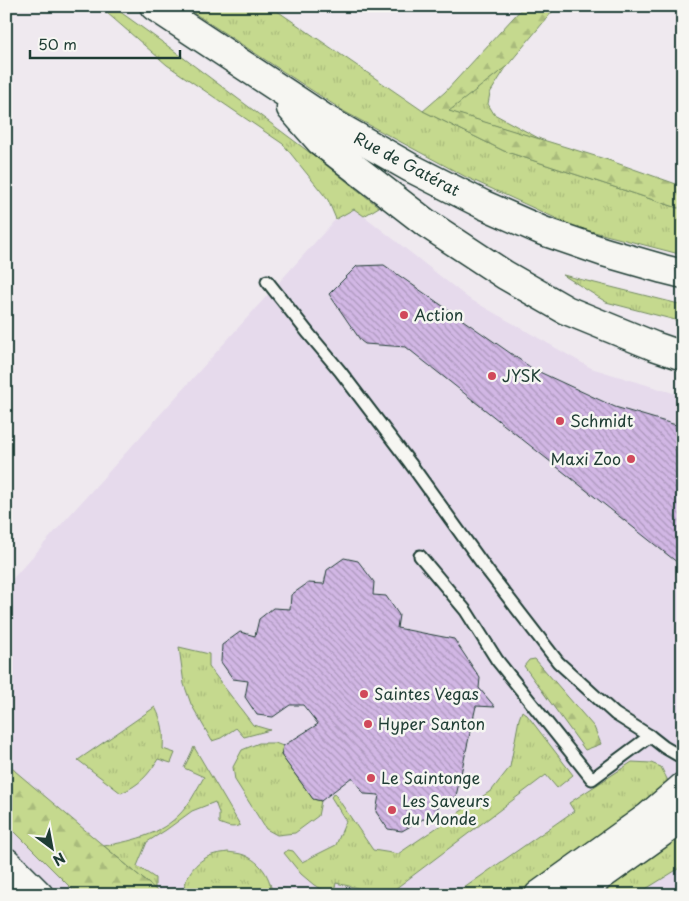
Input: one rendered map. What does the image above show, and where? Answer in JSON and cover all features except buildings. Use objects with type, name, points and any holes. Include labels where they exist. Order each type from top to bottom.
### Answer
[{"type":"main road","name":"Rue de Gatérat","points":[[154,6],[325,119],[411,168],[484,205],[543,231],[604,252],[663,270],[683,274]]},
{"type":"main road","points":[[263,77],[320,141],[426,223],[505,275],[566,310],[683,356]]},
{"type":"main road","points":[[539,895],[648,817],[683,787]]},
{"type":"main road","points":[[582,889],[599,864],[683,802]]},
{"type":"main road","points":[[582,889],[683,817]]},
{"type":"main road","points":[[6,862],[39,895]]},
{"type":"lane","points":[[267,281],[340,371],[410,463],[487,570],[558,662],[615,714],[683,758]]},
{"type":"lane","points":[[420,556],[466,611],[497,660],[592,780],[650,736]]},
{"type":"shaded area","points":[[354,208],[468,298],[591,368],[683,396],[683,895],[6,895],[6,586],[336,219]]},
{"type":"green space","points":[[99,6],[112,6],[317,158],[379,207],[364,216],[354,209],[336,219],[328,200],[283,144],[167,65]]},
{"type":"green space","points":[[183,6],[270,6],[423,111],[504,151],[678,208],[683,208],[683,255],[575,227],[466,177],[345,112]]},
{"type":"green space","points":[[524,6],[557,6],[507,66],[449,111],[608,160],[679,185],[683,181],[683,202],[678,208],[504,151],[423,111],[445,92]]},
{"type":"green space","points":[[507,66],[490,93],[488,104],[494,114],[542,140],[448,111]]},
{"type":"green space","points":[[563,275],[683,305],[683,322],[606,302]]},
{"type":"green space","points":[[179,647],[209,654],[209,667],[253,725],[270,730],[244,737],[236,728],[221,738],[212,741],[191,704],[184,684]]},
{"type":"green space","points":[[535,659],[594,727],[601,744],[585,750],[524,666],[529,660]]},
{"type":"green space","points":[[155,707],[162,727],[163,749],[175,753],[171,763],[158,759],[142,779],[133,787],[121,793],[78,760]]},
{"type":"green space","points":[[522,711],[573,775],[557,788],[546,775],[395,889],[366,890],[336,883],[333,895],[314,885],[301,874],[284,853],[288,850],[293,851],[302,862],[336,845],[346,821],[331,797],[334,793],[373,850],[398,854],[492,790],[510,767]]},
{"type":"green space","points":[[259,743],[275,743],[283,746],[281,755],[313,799],[321,801],[318,816],[295,833],[277,835],[266,829],[235,780],[233,767],[242,750]]},
{"type":"green space","points":[[194,747],[240,825],[232,827],[219,823],[219,813],[215,802],[192,811],[147,842],[137,866],[155,878],[155,889],[104,846],[138,838],[159,830],[169,824],[189,804],[204,777],[184,768]]},
{"type":"green space","points":[[6,760],[15,771],[162,895],[78,895],[6,823]]},
{"type":"green space","points":[[632,762],[651,763],[661,767],[668,781],[659,796],[522,895],[454,895],[574,811],[569,803]]},
{"type":"green space","points":[[683,836],[683,866],[636,895],[599,895]]},
{"type":"green space","points":[[228,852],[244,855],[260,866],[270,882],[272,895],[183,895],[188,876],[200,861],[218,853]]},
{"type":"place","name":"Action","points":[[404,315]]},
{"type":"place","name":"JYSK","points":[[492,376]]},
{"type":"place","name":"Schmidt","points":[[560,421]]},
{"type":"place","name":"Maxi Zoo","points":[[631,459]]},
{"type":"place","name":"Saintes Vegas","points":[[364,694]]},
{"type":"place","name":"Hyper Santon","points":[[368,724]]},
{"type":"place","name":"Le Saintonge","points":[[371,778]]},
{"type":"place","name":"Les Saveurs du Monde","points":[[392,810]]}]
